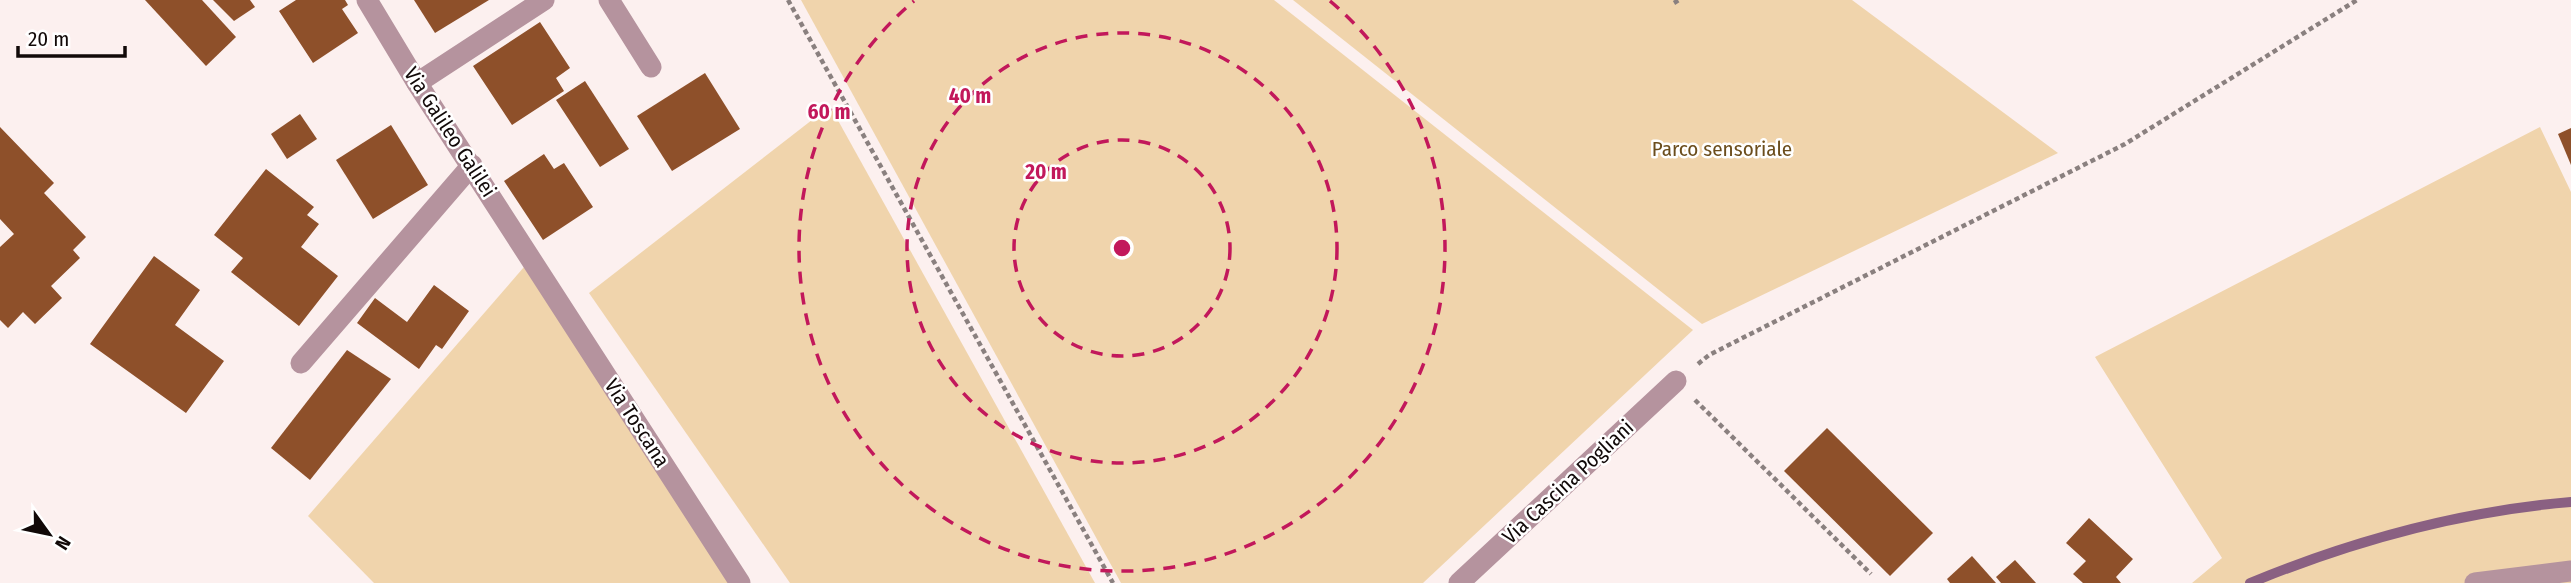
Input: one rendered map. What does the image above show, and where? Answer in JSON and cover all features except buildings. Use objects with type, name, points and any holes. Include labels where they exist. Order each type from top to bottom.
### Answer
[{"type":"street","name":"Via Galileo Galilei","points":[[367,0],[417,83],[535,263]]},
{"type":"street","points":[[417,83],[544,0]]},
{"type":"street","points":[[609,0],[651,67]]},
{"type":"street","points":[[300,363],[472,165]]},
{"type":"street","name":"Via Toscana","points":[[535,263],[740,583]]},
{"type":"street","name":"Via Cascina Pogliani","points":[[1459,583],[1676,381]]},
{"type":"street","points":[[2475,583],[2571,571]]},
{"type":"path","points":[[788,0],[1113,583]]},
{"type":"path","points":[[1871,574],[1676,381],[1709,355],[2125,144],[2357,0]]},
{"type":"green space","points":[[801,0],[1274,0],[1693,330],[1423,583],[1121,583]]},
{"type":"green space","name":"Parco sensoriale","points":[[1293,0],[1852,0],[2058,153],[1702,324]]},
{"type":"green space","points":[[830,106],[1095,583],[790,583],[589,293]]},
{"type":"green space","points":[[2540,127],[2571,192],[2571,583],[2192,583],[2222,558],[2095,357]]},
{"type":"green space","points":[[524,267],[730,583],[374,583],[308,516]]},
{"type":"waterway","points":[[2250,583],[2328,554],[2408,530],[2489,513],[2571,502]]}]
